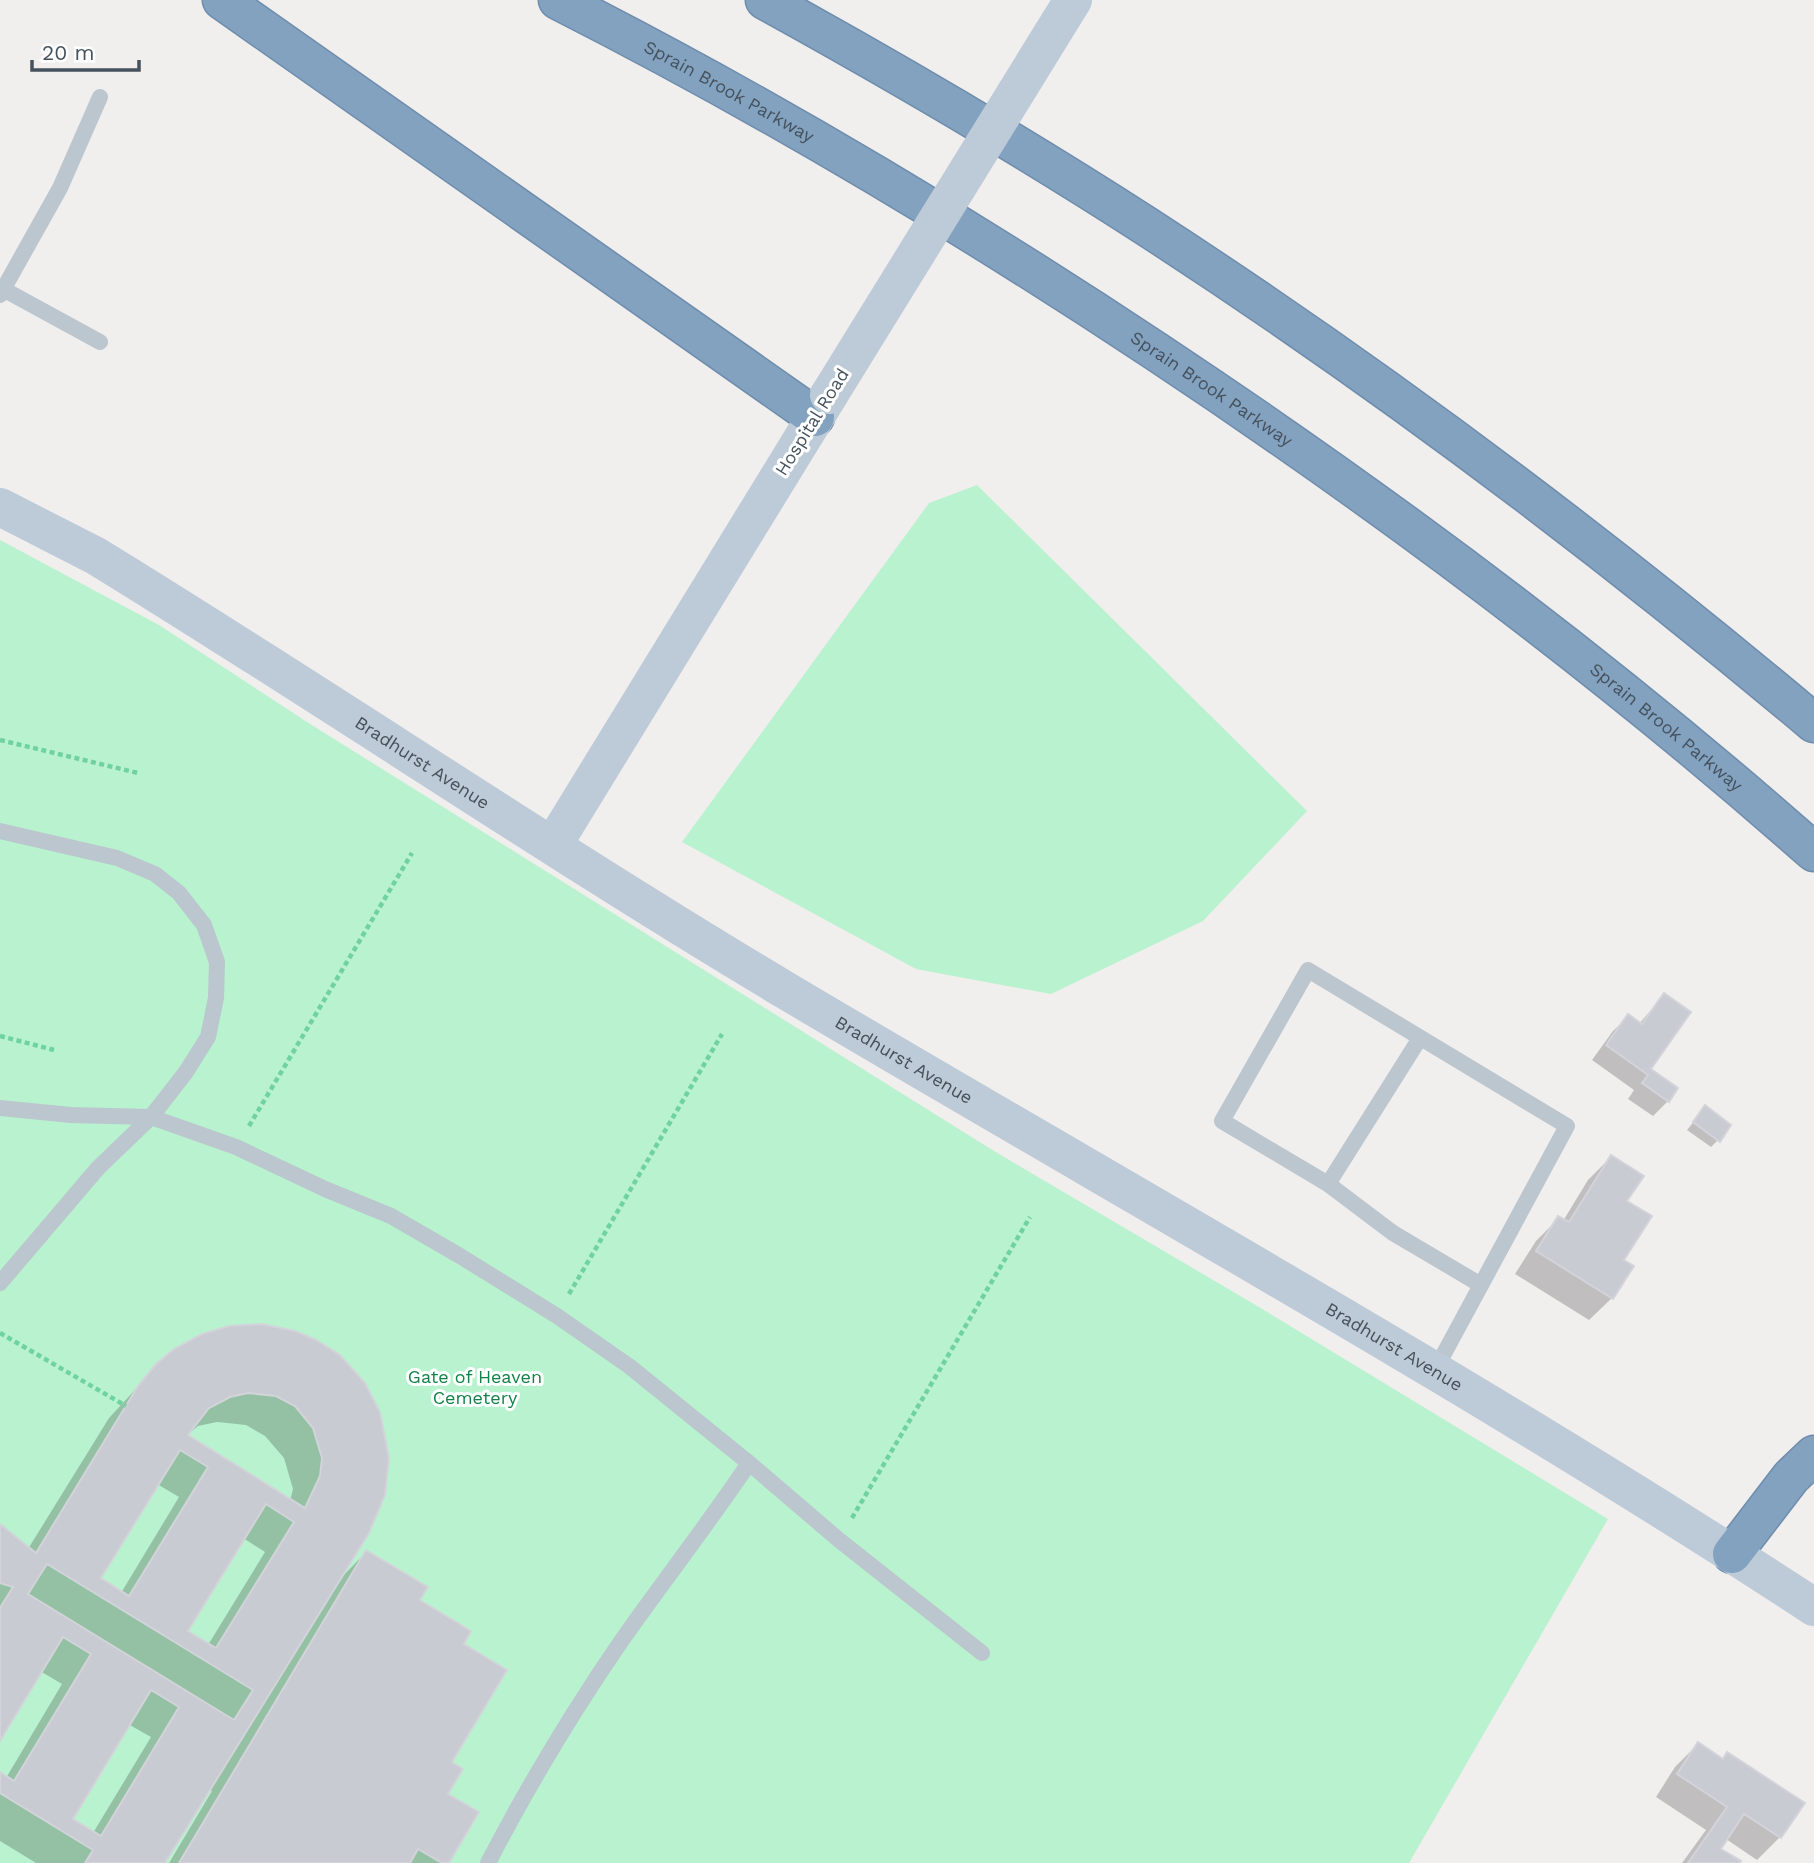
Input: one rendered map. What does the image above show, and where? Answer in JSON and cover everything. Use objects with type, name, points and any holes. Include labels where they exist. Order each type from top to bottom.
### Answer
[{"type":"highway","points":[[222,0],[822,406]]},
{"type":"highway","name":"Sprain Brook Parkway","points":[[558,0],[783,121],[890,183],[999,250],[1206,385],[1413,530],[1517,609],[1659,721],[1814,852]]},
{"type":"highway","points":[[765,0],[1038,158],[1145,225],[1258,301],[1455,440],[1562,520],[1814,723]]},
{"type":"highway","points":[[1732,1554],[1791,1477],[1814,1455]]},
{"type":"main road","name":"Hospital Road","points":[[553,845],[1073,0]]},
{"type":"main road","name":"Bradhurst Avenue","points":[[0,507],[107,563],[784,989],[1434,1372],[1814,1607]]},
{"type":"lane","points":[[100,97],[60,188],[1,292],[100,342]]},
{"type":"lane","points":[[0,831],[117,858],[155,874],[179,892],[204,925],[217,962],[216,998],[208,1037],[186,1072],[151,1117],[90,1177],[0,1283]]},
{"type":"lane","points":[[1434,1372],[1567,1126],[1308,970],[1222,1121],[1328,1184],[1392,1233],[1481,1285]]},
{"type":"lane","points":[[1328,1184],[1420,1038]]},
{"type":"lane","points":[[0,1108],[71,1115],[151,1117],[236,1147],[325,1189],[391,1216],[557,1316],[629,1366],[749,1462],[839,1540],[982,1653]]},
{"type":"lane","points":[[488,1863],[526,1791],[621,1642],[717,1511],[749,1462]]},
{"type":"path","points":[[0,740],[138,774]]},
{"type":"path","points":[[236,1147],[412,853]]},
{"type":"path","points":[[557,1316],[722,1034]]},
{"type":"path","points":[[0,1036],[54,1049]]},
{"type":"path","points":[[839,1540],[1030,1217]]},
{"type":"path","points":[[0,1333],[126,1406]]},
{"type":"green space","points":[[977,485],[1307,811],[1203,921],[1051,994],[916,969],[682,842],[929,503]]},
{"type":"green space","name":"Gate of Heaven Cemetery","points":[[0,540],[159,625],[307,722],[994,1151],[1264,1310],[1608,1519],[1409,1863],[0,1863]]},
{"type":"building","points":[[1664,993],[1691,1012],[1651,1069],[1678,1088],[1669,1102],[1642,1083],[1648,1075],[1606,1045],[1628,1014],[1642,1024]]},
{"type":"building","points":[[1705,1105],[1731,1125],[1720,1142],[1693,1122]]},
{"type":"building","points":[[1611,1155],[1644,1176],[1627,1201],[1652,1216],[1624,1260],[1634,1266],[1613,1299],[1536,1251],[1558,1216],[1569,1222]]},
{"type":"building","points":[[262,1324],[295,1331],[340,1355],[365,1383],[380,1412],[389,1458],[385,1495],[369,1533],[165,1863],[85,1863],[93,1850],[0,1793],[0,1772],[14,1781],[91,1654],[63,1637],[0,1741],[0,1608],[13,1587],[0,1583],[0,1524],[36,1553],[138,1386],[156,1364],[174,1349],[202,1334],[229,1326]],"holes":[[[248,1393],[276,1396],[295,1406],[313,1428],[322,1458],[320,1476],[305,1508],[188,1435],[209,1408],[230,1397]],[[180,1450],[208,1467],[129,1596],[101,1578]],[[266,1504],[294,1522],[216,1648],[188,1631]],[[47,1564],[253,1690],[234,1720],[28,1594]],[[151,1690],[179,1707],[101,1836],[73,1819]]]},
{"type":"building","points":[[366,1550],[428,1587],[420,1600],[471,1631],[464,1644],[507,1670],[452,1762],[463,1769],[448,1794],[479,1812],[449,1863],[442,1863],[418,1849],[410,1863],[179,1863]]},
{"type":"building","points":[[1698,1742],[1723,1759],[1727,1752],[1805,1803],[1781,1838],[1744,1814],[1721,1849],[1741,1861],[1740,1863],[1688,1863],[1727,1807],[1677,1774]]}]
